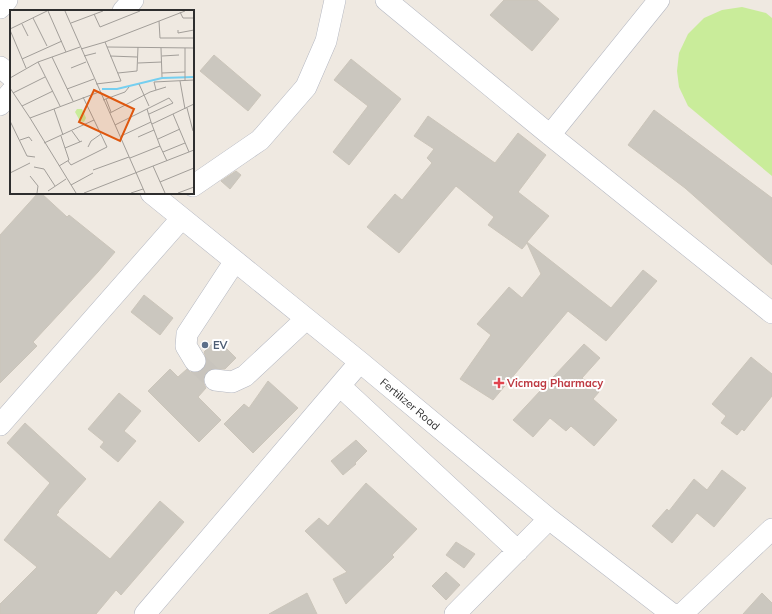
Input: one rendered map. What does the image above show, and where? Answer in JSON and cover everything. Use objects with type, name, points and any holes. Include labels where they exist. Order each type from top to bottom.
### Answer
[{"type":"street","points":[[0,8],[7,0]]},
{"type":"street","points":[[124,10],[133,0]]},
{"type":"street","points":[[194,185],[260,140],[306,87],[326,41],[335,0]]},
{"type":"street","points":[[386,0],[550,135],[772,313]]},
{"type":"street","points":[[550,135],[659,0]]},
{"type":"street","points":[[0,67],[10,75]]},
{"type":"street","points":[[0,105],[10,93]]},
{"type":"street","name":"Fertilizer Road","points":[[152,194],[360,362],[549,519],[672,614]]},
{"type":"street","points":[[0,426],[174,213],[184,194]]},
{"type":"street","points":[[195,361],[186,346],[188,334],[235,261]]},
{"type":"street","points":[[215,380],[232,382],[245,376],[306,319]]},
{"type":"street","points":[[145,614],[360,362]]},
{"type":"street","points":[[340,386],[518,551]]},
{"type":"street","points":[[455,614],[549,519]]},
{"type":"street","points":[[682,614],[772,529]]},
{"type":"green space","points":[[742,7],[766,13],[772,18],[772,176],[688,106],[679,87],[677,71],[679,53],[688,34],[704,18],[722,10]]},
{"type":"building","points":[[504,0],[537,0],[559,19],[532,51],[490,15]]},
{"type":"building","points":[[214,55],[261,95],[248,111],[200,71]]},
{"type":"building","points":[[351,59],[401,99],[349,165],[333,152],[368,106],[334,80]]},
{"type":"building","points":[[654,110],[772,198],[772,265],[685,188],[628,145]]},
{"type":"building","points":[[428,116],[495,163],[518,133],[546,155],[518,192],[549,216],[527,242],[611,308],[643,270],[657,281],[606,341],[568,311],[493,400],[460,379],[491,335],[477,324],[509,287],[522,298],[541,274],[527,243],[522,249],[488,225],[494,217],[456,186],[399,253],[367,227],[395,194],[402,200],[432,163],[427,158],[434,149],[414,136]]},
{"type":"building","points":[[236,171],[241,175],[230,189],[221,181]]},
{"type":"building","points":[[37,194],[42,194],[67,217],[69,215],[115,252],[33,342],[37,346],[0,383],[0,235]]},
{"type":"building","points":[[144,295],[173,318],[160,335],[131,312]]},
{"type":"building","points":[[217,339],[236,358],[225,369],[211,369],[205,373],[203,379],[206,388],[198,397],[221,420],[199,442],[148,391],[170,369],[178,377],[187,369],[190,372],[195,373],[201,371],[206,366],[207,361],[204,352]]},
{"type":"building","points":[[584,344],[600,358],[582,378],[599,392],[593,399],[617,420],[594,446],[571,426],[566,431],[550,418],[533,437],[513,420]]},
{"type":"building","points":[[751,357],[772,374],[772,396],[744,431],[742,429],[737,435],[721,423],[726,416],[712,404]]},
{"type":"building","points":[[268,381],[298,408],[253,453],[224,424],[244,404],[249,408]]},
{"type":"building","points":[[119,393],[141,411],[124,431],[136,441],[118,462],[100,447],[104,442],[88,429]]},
{"type":"building","points":[[25,423],[86,479],[56,515],[110,559],[160,501],[184,522],[121,595],[116,590],[96,614],[0,614],[0,604],[37,567],[4,540],[50,483],[7,443]]},
{"type":"building","points":[[356,440],[367,451],[355,463],[356,464],[343,475],[331,461]]},
{"type":"building","points":[[722,470],[746,488],[714,527],[697,513],[672,543],[652,526],[667,509],[669,511],[694,479],[707,490]]},
{"type":"building","points":[[366,483],[417,529],[392,555],[394,557],[346,604],[333,579],[347,572],[305,531],[319,518],[328,526]]},
{"type":"building","points":[[456,542],[475,554],[464,568],[446,555]]},
{"type":"building","points":[[446,572],[460,585],[446,600],[432,586]]},
{"type":"building","points":[[307,593],[317,614],[269,614]]},
{"type":"building","points":[[762,593],[772,603],[772,614],[743,614]]},
{"type":"tunnel","points":[[195,361],[215,380]]},
{"type":"place","name":"EV","points":[[205,345]]},
{"type":"place","name":"Vicmag Pharmacy","points":[[499,383]]}]
